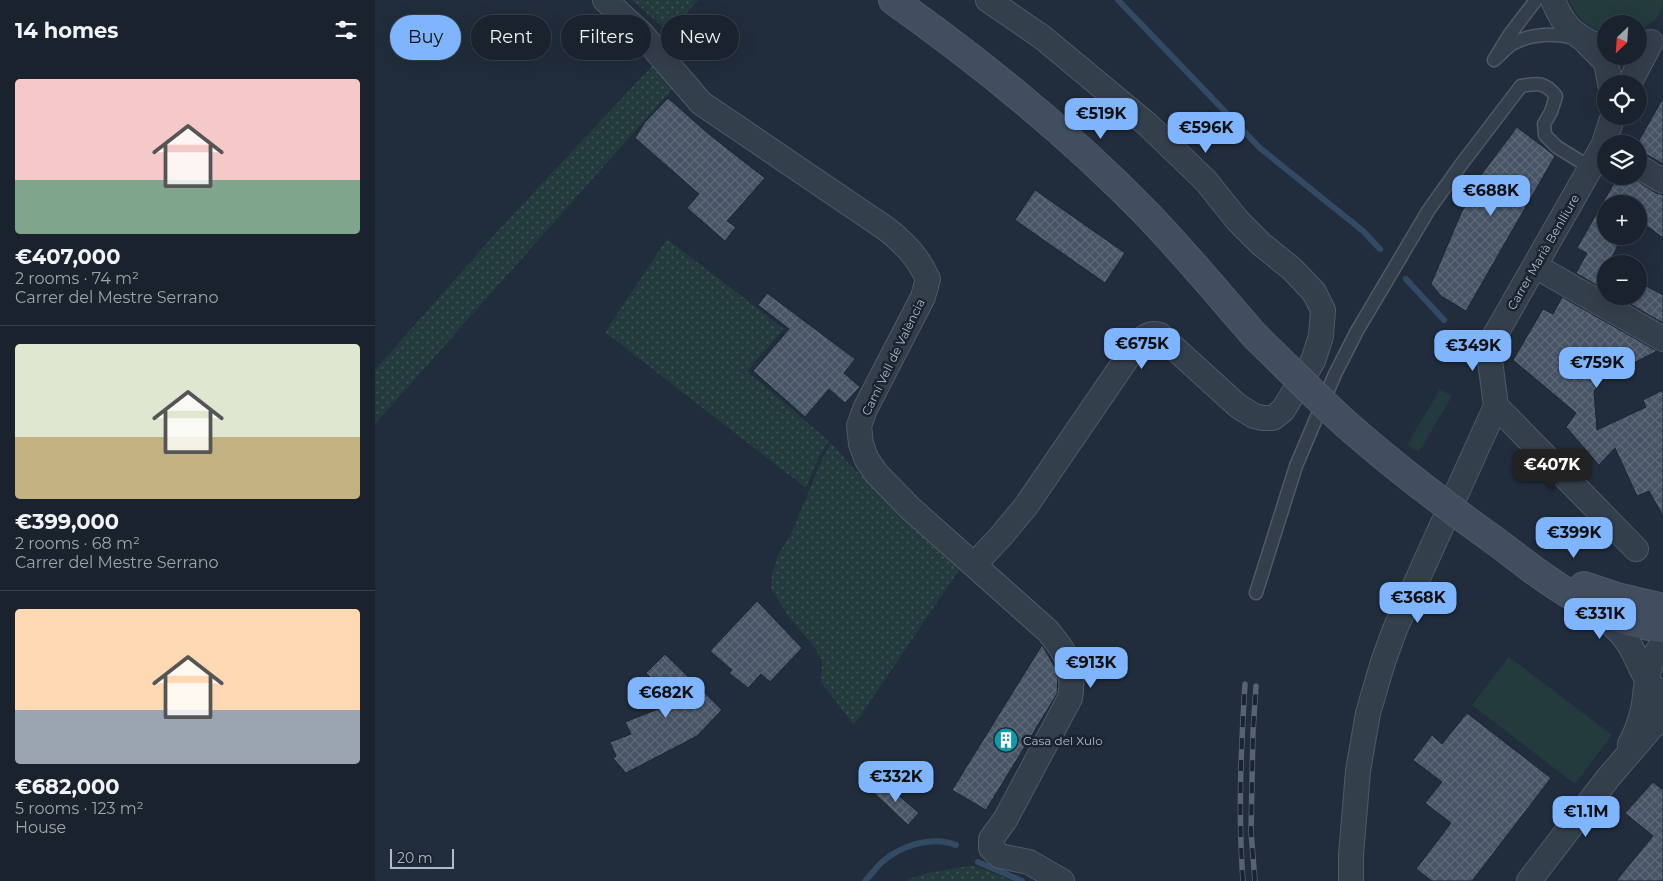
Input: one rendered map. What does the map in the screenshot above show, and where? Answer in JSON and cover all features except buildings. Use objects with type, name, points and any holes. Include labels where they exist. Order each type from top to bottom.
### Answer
[{"type":"street","name":"Camí Vell de València","points":[[605,0],[641,33],[701,103],[888,230],[910,249],[921,265],[928,279],[923,297],[865,409],[859,426],[861,444],[867,460],[890,488],[1048,632],[1060,646],[1069,662],[1073,680],[1070,698],[1005,820],[991,839],[991,848],[1001,856],[1029,862],[1062,881]]},
{"type":"street","points":[[893,0],[976,61],[1075,145],[1146,213],[1256,337],[1345,423],[1386,459],[1498,544],[1605,618],[1628,643],[1651,687],[1663,694]]},
{"type":"street","points":[[974,564],[1026,506],[1139,341],[1148,334],[1155,333],[1161,335],[1238,406],[1254,416],[1273,418],[1283,410],[1313,361],[1321,336],[1323,310],[1314,292],[1292,269],[1261,244],[1238,221],[1207,181],[1148,125],[1042,38],[988,0]]},
{"type":"street","points":[[1553,0],[1559,16],[1569,29],[1592,44],[1606,62],[1609,75]]},
{"type":"street","points":[[1634,75],[1651,40]]},
{"type":"street","name":"Carrer Marià Benlliure","points":[[1495,395],[1489,353],[1494,337],[1597,159]]},
{"type":"street","points":[[1647,172],[1663,181]]},
{"type":"street","points":[[1535,266],[1663,339]]},
{"type":"street","points":[[1351,881],[1351,855],[1358,771],[1368,713],[1375,686],[1395,629],[1495,395],[1636,549]]},
{"type":"street","points":[[1498,544],[1534,563],[1592,589],[1655,608]]},
{"type":"street","points":[[1568,594],[1614,617],[1632,623],[1663,628]]},
{"type":"street","points":[[1614,771],[1633,740],[1645,696],[1646,676],[1655,654],[1663,644]]},
{"type":"street","points":[[1529,881],[1614,771],[1663,714]]},
{"type":"lane","points":[[1536,0],[1510,34],[1494,60],[1513,43],[1537,35],[1559,34],[1592,44]]},
{"type":"lane","points":[[1256,593],[1296,466],[1343,358],[1397,261],[1428,211],[1521,86],[1538,83],[1550,88],[1557,96],[1544,124],[1545,135],[1557,147],[1591,168]]},
{"type":"green space","points":[[632,0],[698,0],[685,15],[661,15],[661,25]]},
{"type":"green space","points":[[1569,0],[1663,0],[1663,6],[1659,15],[1647,26],[1647,15],[1597,15],[1597,30],[1583,21]]},
{"type":"green space","points":[[652,66],[674,87],[375,424],[375,370],[495,234]]},
{"type":"green space","points":[[667,239],[784,329],[747,371],[829,441],[819,456],[806,488],[605,332]]},
{"type":"green space","points":[[1440,389],[1452,396],[1419,452],[1407,445]]},
{"type":"green space","points":[[831,443],[852,467],[961,567],[854,725],[821,682],[822,662],[816,649],[789,617],[771,588],[772,574],[779,553],[791,534],[823,457]]},
{"type":"green space","points":[[1509,657],[1612,735],[1575,784],[1472,705]]},
{"type":"green space","points":[[975,866],[1013,881],[906,881],[928,873]]},
{"type":"waterway","points":[[1118,0],[1260,148],[1363,231],[1380,249]]},
{"type":"waterway","points":[[1406,279],[1444,320]]},
{"type":"waterway","points":[[865,881],[881,863],[906,847],[936,841],[956,845]]},
{"type":"waterway","points":[[978,862],[1022,881]]},
{"type":"railway","points":[[1243,881],[1241,782],[1245,684]]},
{"type":"railway","points":[[1255,881],[1251,832],[1256,686]]},
{"type":"place","name":"Casa del Xulo","points":[[1006,740]]}]
